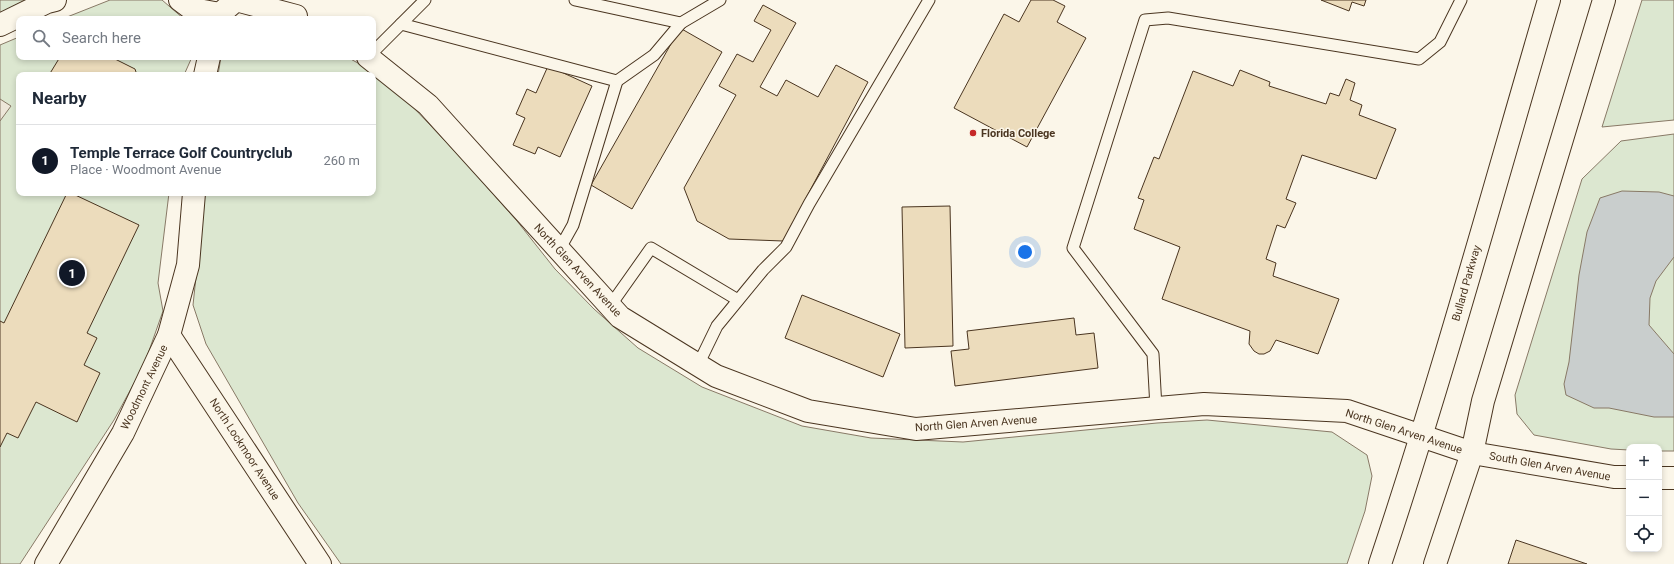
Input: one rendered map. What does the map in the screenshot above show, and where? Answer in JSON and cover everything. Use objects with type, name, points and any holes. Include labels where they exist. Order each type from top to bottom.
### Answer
[{"type":"street","points":[[18,16],[47,2],[55,0]]},
{"type":"street","points":[[220,16],[236,0],[295,16]]},
{"type":"street","points":[[275,0],[298,16]]},
{"type":"street","name":"Bullard Parkway","points":[[1380,564],[1436,388],[1549,0]]},
{"type":"street","points":[[1435,564],[1472,452],[1483,401],[1604,0]]},
{"type":"street","points":[[189,9],[215,16]]},
{"type":"street","points":[[0,25],[16,17]]},
{"type":"street","name":"North Glen Arven Avenue","points":[[372,60],[428,105],[620,317],[716,376],[808,411],[916,429],[1204,404],[1347,411],[1472,452]]},
{"type":"street","name":"Woodmont Avenue","points":[[46,564],[123,433],[169,335],[188,265],[194,196]]},
{"type":"street","name":"North Lockmoor Avenue","points":[[169,335],[320,564]]},
{"type":"street","name":"South Glen Arven Avenue","points":[[1472,452],[1626,478]]},
{"type":"street","points":[[1662,478],[1674,478]]},
{"type":"lane","points":[[376,49],[425,0]]},
{"type":"lane","points":[[575,0],[681,23]]},
{"type":"lane","points":[[560,250],[573,225],[617,81],[654,55],[681,23],[720,0]]},
{"type":"lane","points":[[698,365],[717,326],[763,270],[786,247],[928,0]]},
{"type":"lane","points":[[1156,408],[1153,354],[1073,248],[1145,20],[1168,18],[1419,59],[1440,42],[1462,0]]},
{"type":"lane","points":[[401,24],[617,81]]},
{"type":"lane","points":[[610,306],[651,248],[738,300]]},
{"type":"green space","points":[[0,0],[37,0],[0,17]]},
{"type":"green space","points":[[110,0],[162,0],[181,16],[70,16]]},
{"type":"green space","points":[[1642,0],[1674,0],[1674,120],[1602,127]]},
{"type":"green space","points":[[16,38],[16,60],[191,60],[185,72],[16,72],[16,196],[169,196],[158,283],[163,311],[144,365],[114,420],[20,564],[0,564],[0,45]]},
{"type":"green space","points":[[220,60],[352,60],[371,72],[218,72]]},
{"type":"green space","points":[[376,76],[413,107],[464,161],[517,221],[555,269],[594,309],[638,348],[702,387],[802,426],[871,438],[963,442],[1157,423],[1207,420],[1332,432],[1367,455],[1372,476],[1365,511],[1347,564],[341,564],[298,503],[206,344],[193,305],[205,196],[376,196]]},
{"type":"green space","points":[[1674,134],[1674,451],[1662,451],[1662,444],[1626,444],[1626,450],[1611,449],[1534,435],[1517,414],[1515,395],[1582,179],[1621,141]]},
{"type":"shaded area","points":[[0,99],[11,106],[0,121]]},
{"type":"shaded area","points":[[1622,191],[1659,192],[1674,196],[1674,257],[1656,281],[1650,298],[1649,325],[1674,354],[1674,417],[1654,417],[1609,408],[1594,408],[1566,395],[1564,384],[1569,362],[1579,275],[1587,232],[1600,198]]},
{"type":"building","points":[[1031,0],[1053,0],[1065,6],[1057,22],[1086,38],[1027,147],[954,108],[1004,14],[1019,22]]},
{"type":"building","points":[[1321,0],[1366,0],[1364,6],[1352,2],[1349,11]]},
{"type":"building","points":[[763,5],[796,23],[760,87],[777,96],[786,80],[818,97],[836,65],[868,82],[783,241],[729,239],[697,221],[684,188],[736,95],[719,86],[737,54],[753,62],[771,30],[754,21]]},
{"type":"building","points":[[680,28],[722,52],[632,209],[591,185]]},
{"type":"building","points":[[58,60],[117,60],[135,69],[136,72],[51,72]]},
{"type":"building","points":[[548,66],[592,86],[560,157],[538,147],[535,154],[513,145],[525,118],[516,114],[527,89],[536,93]]},
{"type":"building","points":[[1240,70],[1270,82],[1269,86],[1326,104],[1330,93],[1339,96],[1346,79],[1355,83],[1350,100],[1362,105],[1359,115],[1396,129],[1376,179],[1302,155],[1286,199],[1296,203],[1285,228],[1277,225],[1266,259],[1276,263],[1273,276],[1339,299],[1318,354],[1276,340],[1270,351],[1264,354],[1259,354],[1254,351],[1249,344],[1250,331],[1162,299],[1180,247],[1134,229],[1144,200],[1138,198],[1154,157],[1159,159],[1193,71],[1233,86]]},
{"type":"building","points":[[66,196],[77,196],[139,225],[87,333],[97,338],[84,365],[100,373],[77,422],[36,402],[18,438],[7,433],[0,447],[0,321],[4,323]]},
{"type":"building","points":[[950,206],[953,346],[905,348],[902,207]]},
{"type":"building","points":[[802,295],[900,334],[883,377],[785,338]]},
{"type":"building","points":[[1074,318],[1076,335],[1094,333],[1098,368],[955,386],[951,351],[969,349],[967,331]]},
{"type":"building","points":[[1516,540],[1587,564],[1508,564]]},
{"type":"place","name":"Florida College","points":[[973,133]]},
{"type":"place","name":"Temple Terrace Golf Countryclub","points":[[72,273]]}]
